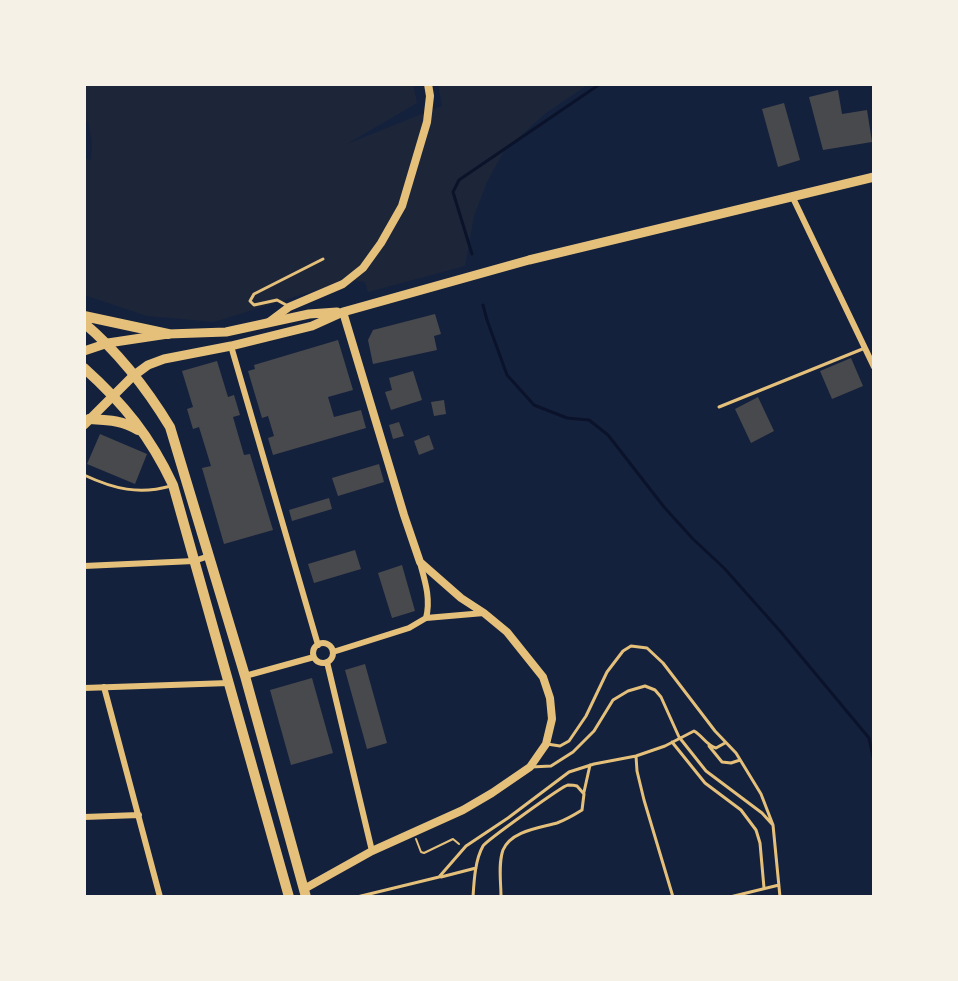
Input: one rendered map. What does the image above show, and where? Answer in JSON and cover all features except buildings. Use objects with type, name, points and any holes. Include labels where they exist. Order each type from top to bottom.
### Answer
[{"type":"highway","points":[[84,316],[168,334]]},
{"type":"highway","points":[[84,323],[108,343],[157,406],[170,428],[245,676],[305,893]]},
{"type":"highway","points":[[84,368],[114,395],[145,434],[173,485],[289,897]]},
{"type":"highway","points":[[87,422],[111,420],[127,423],[145,434]]},
{"type":"main road","points":[[87,422],[133,376],[148,365],[164,359],[231,346],[312,326],[343,312],[529,260],[874,177]]},
{"type":"main road","points":[[84,351],[108,343],[168,334],[226,332],[309,314],[343,312]]},
{"type":"street","points":[[268,323],[289,307],[342,284],[363,268],[381,243],[402,206],[427,122],[430,96],[428,84]]},
{"type":"street","points":[[794,198],[874,368]]},
{"type":"street","points":[[343,312],[420,562],[428,593],[429,607],[426,618]]},
{"type":"street","points":[[231,346],[318,645]]},
{"type":"street","points":[[84,566],[194,561],[209,556]]},
{"type":"street","points":[[305,893],[372,851],[463,810],[492,793],[530,767],[546,744],[552,719],[550,698],[543,677],[507,632],[461,598],[420,562]]},
{"type":"street","points":[[333,652],[409,628],[426,618],[484,613]]},
{"type":"street","points":[[318,645],[328,645],[333,652],[332,658],[327,662],[321,663],[314,657],[314,650],[318,645]]},
{"type":"street","points":[[245,676],[314,657]]},
{"type":"street","points":[[327,662],[372,851]]},
{"type":"street","points":[[84,688],[229,683]]},
{"type":"street","points":[[104,687],[160,897]]},
{"type":"street","points":[[84,817],[139,815]]},
{"type":"lane","points":[[289,307],[277,300],[254,304],[250,301],[254,294],[323,259]]},
{"type":"lane","points":[[719,407],[865,348]]},
{"type":"lane","points":[[84,475],[105,485],[129,490],[153,491],[173,485]]},
{"type":"lane","points":[[546,744],[560,746],[569,741],[586,716],[607,672],[623,651],[631,646],[647,648],[656,654],[740,760],[761,794],[773,825],[780,897]]},
{"type":"lane","points":[[530,767],[551,766],[573,752],[594,731],[613,700],[628,691],[645,686],[655,690],[661,697],[679,737],[706,771],[762,813],[773,825]]},
{"type":"lane","points":[[439,877],[463,849],[476,838],[508,818],[569,772],[590,765],[636,756],[665,746],[694,731],[700,734],[722,762],[731,763],[740,760]]},
{"type":"lane","points":[[672,741],[705,783],[741,810],[756,830],[760,843],[764,888]]},
{"type":"lane","points":[[709,746],[716,748],[726,743]]},
{"type":"lane","points":[[636,756],[644,800],[674,897]]},
{"type":"lane","points":[[501,897],[503,850],[508,843],[526,831],[558,823],[582,810],[590,765]]},
{"type":"lane","points":[[473,897],[476,868],[483,845],[567,785],[577,786],[584,794]]},
{"type":"lane","points":[[476,838],[483,845]]},
{"type":"lane","points":[[357,897],[476,868]]},
{"type":"lane","points":[[730,897],[779,885]]},
{"type":"path","points":[[419,849],[424,853],[453,839],[463,849]]},
{"type":"shaded area","points":[[84,84],[413,84],[417,103],[347,144],[442,106],[438,84],[589,84],[546,113],[504,151],[487,182],[474,216],[465,266],[368,292],[365,282],[349,280],[214,322],[147,316],[84,295],[84,158],[91,160],[92,144],[88,119],[84,127]]},
{"type":"waterway","points":[[472,254],[453,192],[459,180],[600,84]]},
{"type":"waterway","points":[[483,305],[507,375],[534,405],[567,418],[589,420],[608,435],[664,507],[724,568],[780,631],[869,738],[874,762]]}]
